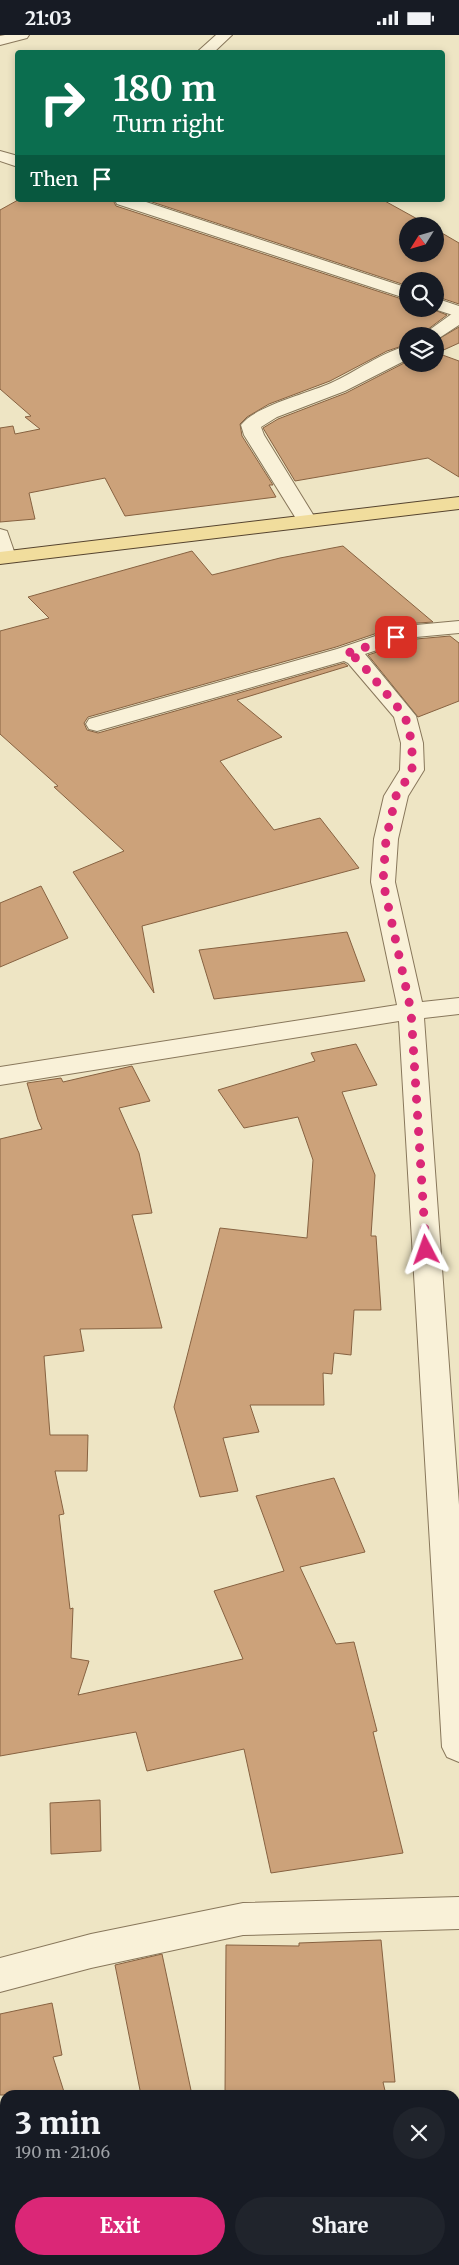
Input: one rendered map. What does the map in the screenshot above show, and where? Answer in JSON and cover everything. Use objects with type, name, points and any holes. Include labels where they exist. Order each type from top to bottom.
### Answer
[{"type":"main road","points":[[3,558],[459,503]]},
{"type":"street","points":[[0,41],[22,35]]},
{"type":"street","points":[[207,50],[225,35]]},
{"type":"street","points":[[0,156],[15,161]]},
{"type":"street","points":[[129,202],[399,291]]},
{"type":"street","points":[[444,306],[459,311]]},
{"type":"street","points":[[444,327],[459,317]]},
{"type":"street","points":[[307,521],[254,435],[251,425],[270,413],[338,387],[399,356]]},
{"type":"street","points":[[0,535],[3,558]]},
{"type":"street","points":[[97,724],[345,654],[413,631],[459,627]]},
{"type":"street","points":[[345,654],[356,658],[361,663],[405,716],[412,743],[412,771],[396,796],[386,839],[383,882],[411,1011],[459,1747]]},
{"type":"street","points":[[0,1076],[411,1011],[459,1006]]},
{"type":"street","points":[[0,1975],[92,1951],[243,1919],[459,1913]]},
{"type":"building","points":[[15,202],[114,202],[116,206],[399,298],[399,317],[444,317],[444,314],[447,315],[431,327],[399,327],[399,347],[387,351],[330,381],[269,404],[247,417],[240,424],[242,436],[273,485],[269,485],[276,497],[125,516],[105,478],[29,493],[35,519],[0,522],[0,428],[13,426],[15,434],[40,429],[25,417],[31,416],[0,389],[0,210]]},
{"type":"building","points":[[152,202],[387,202],[414,217],[399,217],[399,263],[444,263],[444,234],[459,243],[459,304],[444,299],[444,272],[399,272],[399,283]]},
{"type":"building","points":[[459,327],[459,343],[444,350],[444,336]]},
{"type":"building","points":[[444,356],[459,361],[459,477],[428,458],[295,481],[263,428],[278,419],[346,393],[399,366],[399,372],[444,372]]},
{"type":"building","points":[[343,546],[433,622],[404,624],[336,647],[88,717],[84,723],[87,730],[98,733],[344,663],[348,666],[237,700],[282,737],[220,761],[274,830],[320,818],[359,868],[142,926],[154,993],[73,872],[124,851],[54,787],[58,786],[0,734],[0,631],[49,618],[28,597],[192,551],[212,575],[280,558]]},
{"type":"building","points":[[450,636],[459,643],[459,701],[418,717],[368,655],[416,639]]},
{"type":"building","points":[[41,886],[68,938],[0,967],[0,903]]},
{"type":"building","points":[[347,932],[365,981],[214,999],[199,950]]},
{"type":"building","points":[[356,1044],[377,1085],[342,1092],[375,1175],[371,1236],[376,1236],[381,1310],[354,1310],[351,1355],[334,1353],[332,1374],[323,1373],[324,1405],[250,1405],[259,1432],[223,1438],[238,1491],[200,1497],[174,1407],[220,1228],[307,1238],[313,1160],[298,1117],[244,1128],[218,1090],[315,1061],[311,1053]]},
{"type":"building","points":[[132,1066],[150,1101],[119,1108],[139,1153],[152,1213],[132,1215],[162,1328],[80,1329],[84,1351],[44,1356],[50,1435],[88,1435],[87,1471],[55,1471],[64,1514],[59,1515],[70,1609],[73,1608],[71,1658],[89,1661],[78,1695],[243,1659],[214,1591],[284,1571],[256,1496],[334,1478],[365,1552],[300,1567],[336,1644],[354,1642],[377,1731],[373,1732],[403,1853],[271,1873],[244,1749],[147,1771],[136,1732],[0,1756],[0,1139],[42,1129],[27,1083],[61,1078],[63,1082]]},
{"type":"building","points":[[100,1800],[101,1851],[51,1854],[50,1803]]},
{"type":"building","points":[[381,1940],[395,2082],[383,2082],[385,2090],[225,2090],[226,1945],[299,1946],[299,1943]]},
{"type":"building","points":[[162,1954],[191,2090],[140,2090],[115,1965]]},
{"type":"building","points":[[52,2003],[62,2055],[53,2057],[63,2090],[0,2090],[0,2014]]},
{"type":"route","points":[[396,637],[345,654],[356,658],[361,663],[405,716],[412,743],[412,771],[396,796],[386,839],[383,882],[411,1011],[426,1250]]}]
